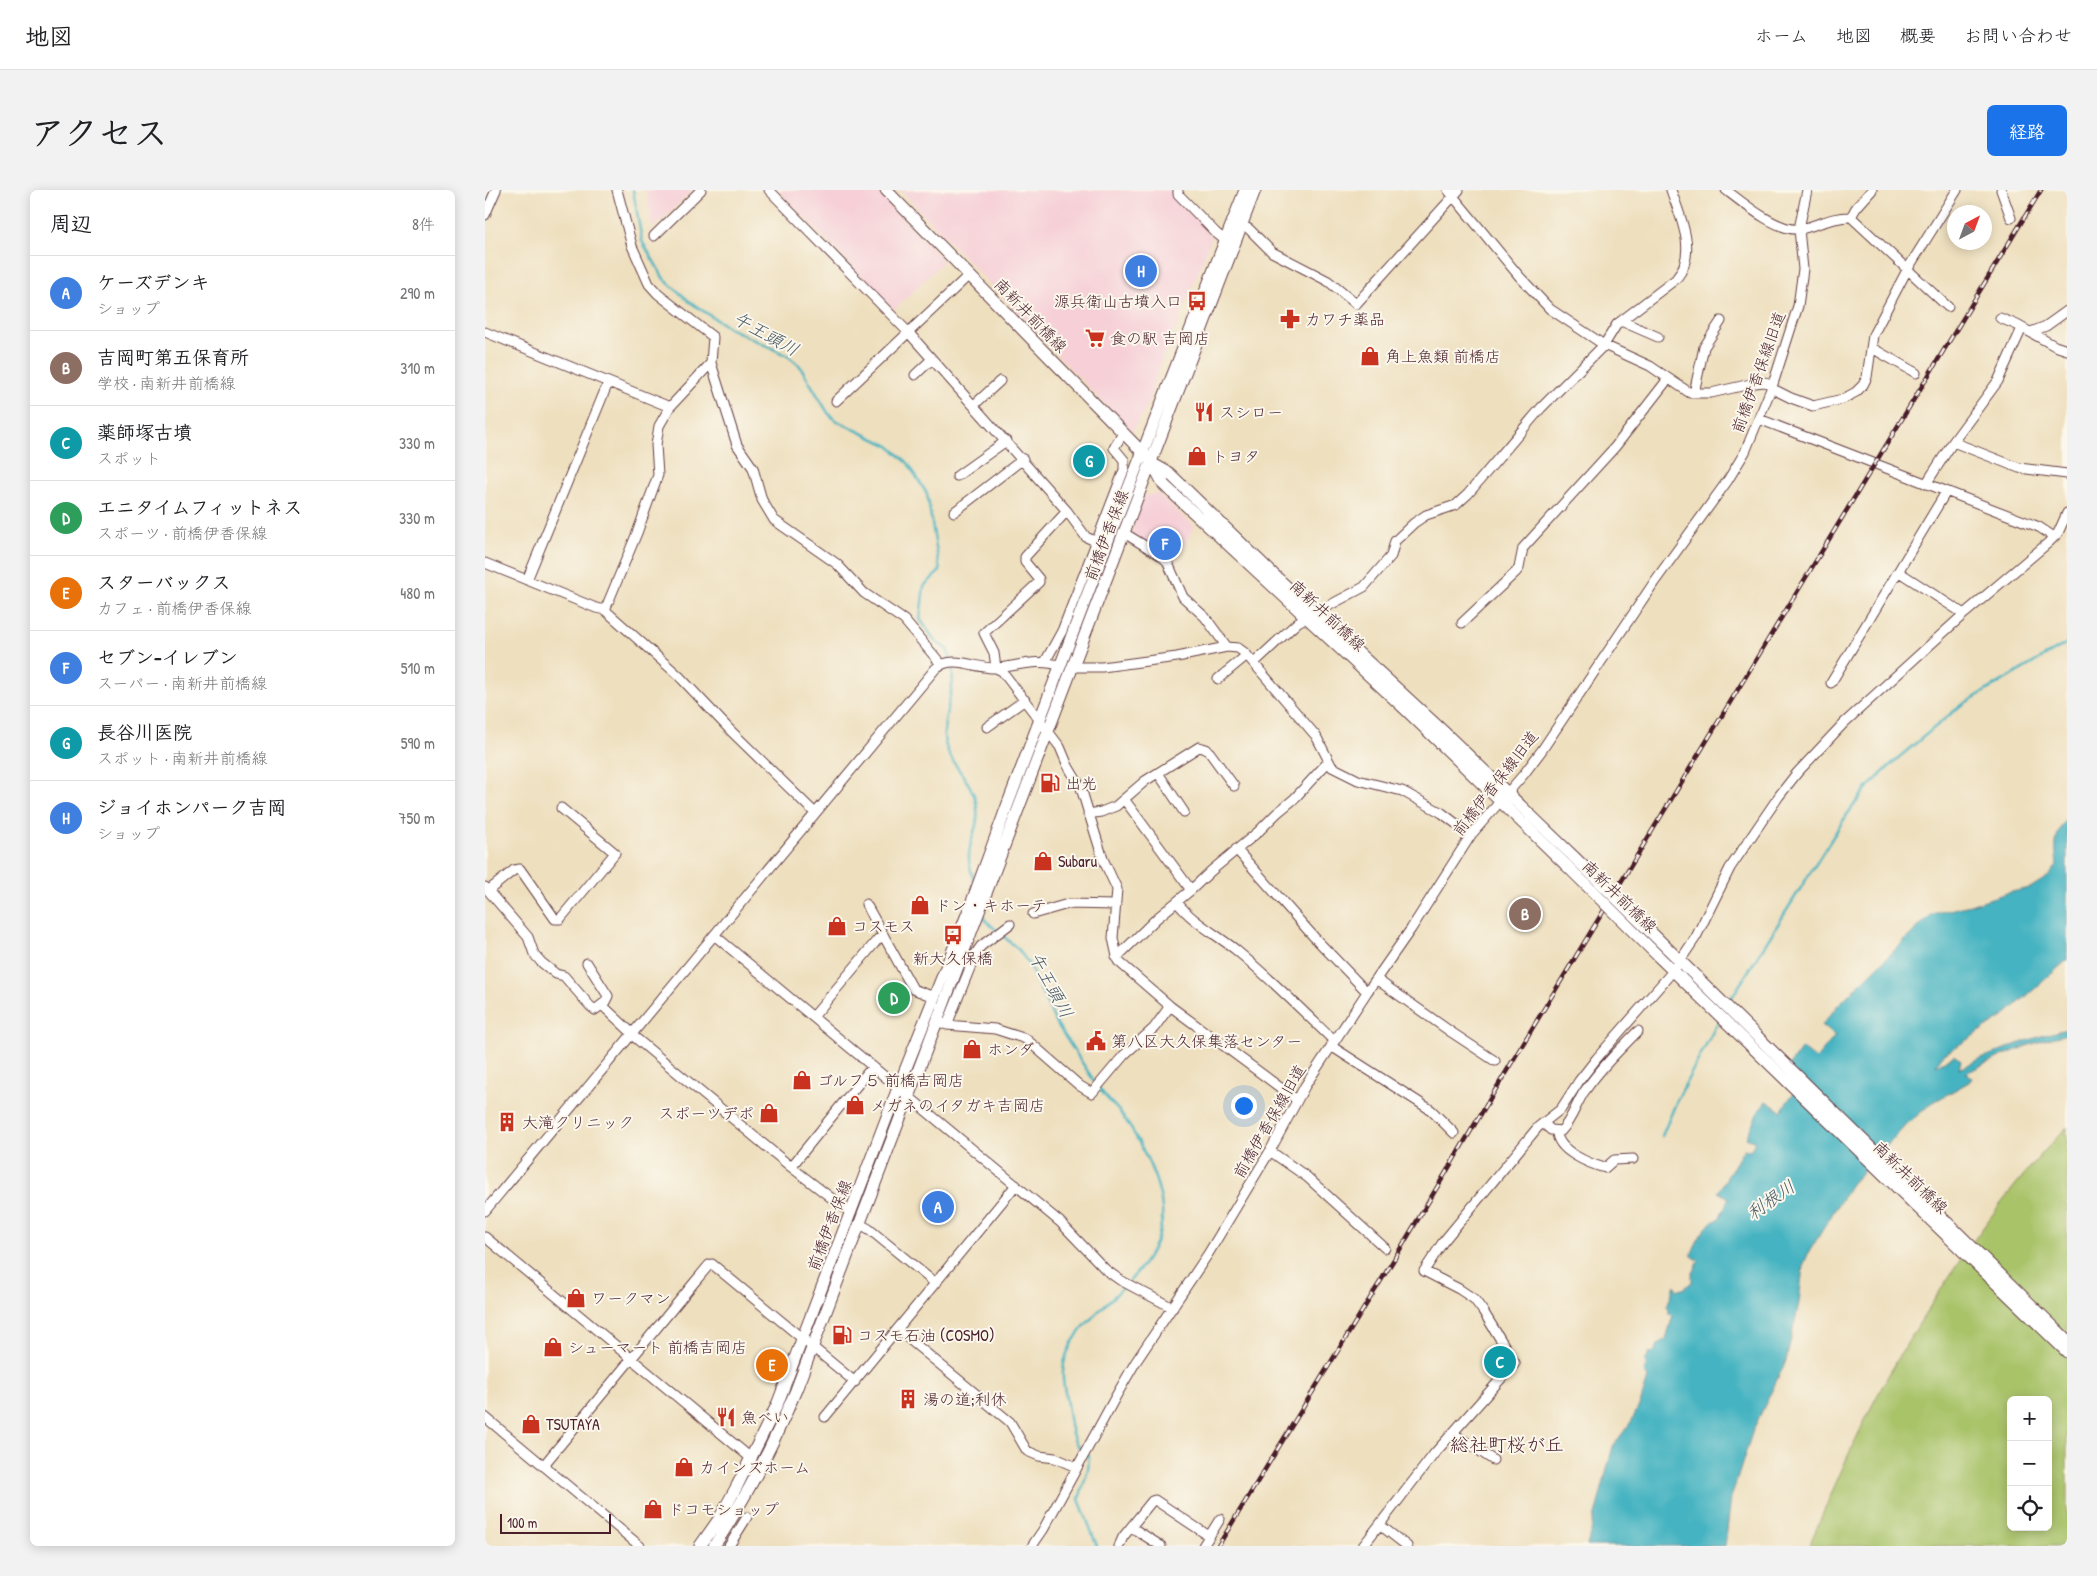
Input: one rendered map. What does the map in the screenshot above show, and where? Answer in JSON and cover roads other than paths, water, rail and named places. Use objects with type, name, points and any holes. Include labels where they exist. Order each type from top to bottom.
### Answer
[{"type":"main road","name":"南新井前橋線","points":[[886,190],[1123,432],[1152,463],[1164,484],[1311,616],[1504,797],[1677,966],[1687,984],[2067,1352]]},
{"type":"main road","name":"前橋伊香保線","points":[[714,1546],[745,1497],[775,1440],[813,1347],[909,1097],[942,1023],[975,919],[1048,732],[1067,666],[1143,454],[1245,190]]},
{"type":"main road","name":"前橋伊香保線","points":[[700,1546],[719,1519],[752,1459],[777,1405],[970,907],[1039,720],[1067,666],[1124,533],[1255,190]]},
{"type":"main road","name":"南新井前橋線","points":[[1677,966],[1693,973],[2067,1340]]},
{"type":"street","points":[[485,215],[496,190]]},
{"type":"street","points":[[617,190],[632,246],[641,270],[649,284],[658,294],[713,337],[711,364],[737,445],[753,468],[762,500],[774,520],[837,564],[865,593],[904,620],[943,664]]},
{"type":"street","points":[[654,236],[701,190]]},
{"type":"street","points":[[769,190],[908,332],[1023,459],[1087,537],[1097,542]]},
{"type":"street","points":[[1178,190],[1178,194],[1226,241]]},
{"type":"street","points":[[1253,663],[1298,622],[1364,587],[1391,556],[1395,541],[1414,523],[1426,515],[1456,505],[1468,494],[1541,408],[1604,345],[1621,322],[1676,279],[1683,270],[1688,252],[1671,190]]},
{"type":"street","points":[[1726,190],[1753,211],[1786,228],[1799,229],[1851,217]]},
{"type":"street","name":"前橋伊香保線旧道","points":[[1031,1546],[1043,1530],[1135,1364],[1173,1308],[1269,1151],[1297,1100],[1333,1044],[1411,930],[1471,835],[1524,774],[1542,750],[1655,581],[1728,480],[1745,452],[1772,386],[1798,306],[1803,269],[1799,229],[1807,190]]},
{"type":"street","points":[[1851,217],[1856,208],[1873,190]]},
{"type":"street","points":[[1241,225],[1249,229],[1272,252],[1328,281],[1356,304],[1454,192],[1519,276],[1550,309],[1604,345],[1650,366],[1690,393],[1711,393],[1764,382],[1791,398],[1813,406],[1843,399],[1856,392],[1863,385],[1867,377],[1873,335],[1907,270],[1957,190]]},
{"type":"street","points":[[2001,190],[2011,218]]},
{"type":"street","points":[[1851,217],[1948,307]]},
{"type":"street","points":[[836,401],[969,275]]},
{"type":"street","points":[[1926,484],[1953,442],[1998,381],[2026,330],[2045,326],[2067,311]]},
{"type":"street","points":[[2000,318],[2055,346],[2067,350]]},
{"type":"street","points":[[1694,393],[1704,347],[1721,321]]},
{"type":"street","points":[[1621,322],[1658,337]]},
{"type":"street","points":[[485,332],[670,407]]},
{"type":"street","points":[[1872,348],[1916,373]]},
{"type":"street","points":[[915,375],[932,359]]},
{"type":"street","points":[[605,610],[637,533],[658,475],[656,445],[659,426],[670,407],[711,364]]},
{"type":"street","points":[[1462,623],[1516,572],[1519,568],[1523,548],[1615,447],[1668,379]]},
{"type":"street","points":[[974,405],[1000,381]]},
{"type":"street","points":[[527,580],[609,383]]},
{"type":"street","points":[[1759,419],[2060,536]]},
{"type":"street","points":[[1045,662],[1062,631],[1124,470],[1124,460],[1114,448],[1123,432]]},
{"type":"street","points":[[957,476],[1006,440]]},
{"type":"street","points":[[1953,442],[2019,468],[2067,474]]},
{"type":"street","points":[[954,512],[1023,459]]},
{"type":"street","points":[[1831,683],[1946,492]]},
{"type":"street","points":[[996,668],[995,653],[984,633],[1039,582],[1039,579],[1024,559],[1067,511]]},
{"type":"street","points":[[1363,1546],[1434,1454],[1512,1368],[1515,1362],[1474,1300],[1459,1288],[1424,1271],[1455,1228],[1543,1123],[1561,1109],[1597,1058],[1677,966],[1696,937],[1730,868],[1785,788],[1822,745],[1844,723],[1964,614],[2060,536],[2067,513]]},
{"type":"street","points":[[1124,533],[1167,561],[1183,597],[1205,617],[1227,647]]},
{"type":"street","points":[[485,563],[595,608],[605,610],[679,676],[731,731],[815,813]]},
{"type":"street","points":[[1899,572],[1964,614]]},
{"type":"street","points":[[485,1211],[919,686],[943,664],[958,662],[996,668],[1045,662],[1067,666],[1102,667],[1177,657],[1227,647],[1238,648],[1247,655],[1316,736],[1328,762],[1349,777],[1402,791],[1423,801],[1471,835]]},
{"type":"street","points":[[1218,679],[1247,655]]},
{"type":"street","points":[[996,668],[1002,671],[1060,747],[1068,766],[1081,788],[1103,859],[1117,890],[1113,938],[1115,958],[1170,1006],[1297,1100]]},
{"type":"street","points":[[987,727],[1025,700]]},
{"type":"street","points":[[1088,814],[1108,810],[1124,799],[1135,788],[1197,748],[1201,748],[1209,753],[1234,786]]},
{"type":"street","points":[[1115,958],[1136,936],[1294,799],[1328,762]]},
{"type":"street","points":[[1158,773],[1184,812]]},
{"type":"street","points":[[1124,799],[1191,890]]},
{"type":"street","points":[[561,808],[615,853],[560,919],[555,920],[520,869],[514,870],[487,889],[528,937],[534,954],[541,962],[557,974],[564,976],[595,1010],[602,1006],[607,996],[587,963]]},
{"type":"street","points":[[1236,849],[1314,937],[1367,992]]},
{"type":"street","points":[[1177,902],[1205,928],[1238,952],[1299,1006],[1333,1044],[1431,1110],[1454,1133]]},
{"type":"street","points":[[866,904],[913,989],[934,997]]},
{"type":"street","points":[[1033,914],[1068,904],[1116,905]]},
{"type":"street","points":[[1010,924],[976,952],[942,1023],[995,1029],[1026,1039],[1080,1086],[1091,1093],[1124,1055],[1154,1028],[1170,1006]]},
{"type":"street","points":[[714,934],[1067,1228],[1100,1264],[1121,1280],[1173,1308]]},
{"type":"street","points":[[813,1017],[878,939],[884,936]]},
{"type":"street","points":[[1376,979],[1495,1061]]},
{"type":"street","points":[[602,1006],[632,1034],[791,1167],[851,1213]]},
{"type":"street","points":[[1543,1123],[1551,1130],[1561,1131],[1568,1123],[1593,1079],[1638,1031]]},
{"type":"street","points":[[791,1167],[873,1067]]},
{"type":"street","points":[[1557,1132],[1557,1138],[1561,1146],[1593,1165],[1605,1168],[1615,1160],[1633,1159]]},
{"type":"street","points":[[1269,1151],[1307,1177],[1385,1248]]},
{"type":"street","points":[[825,1417],[1016,1185]]},
{"type":"street","points":[[860,1224],[869,1229],[935,1283]]},
{"type":"street","points":[[485,1237],[752,1459]]},
{"type":"street","points":[[543,1466],[709,1265],[716,1265],[855,1382]]},
{"type":"street","points":[[898,1330],[1010,1422],[1027,1451],[1039,1456],[1055,1458],[1076,1468]]},
{"type":"street","points":[[485,1418],[640,1546]]},
{"type":"street","points":[[1453,1433],[1493,1460]]},
{"type":"street","points":[[1119,1546],[1131,1527],[1152,1501],[1155,1500],[1209,1536]]},
{"type":"street","points":[[729,1546],[747,1517]]},
{"type":"street","points":[[1203,1546],[1220,1519]]},
{"type":"street","points":[[1380,1525],[1407,1546]]},
{"type":"street","points":[[1131,1527],[1161,1546]]},
{"type":"water","name":"利根川","points":[[2067,819],[2067,960],[2003,1017],[1943,1055],[1935,1066],[1955,1055],[1961,1061],[1959,1068],[2040,1036],[2067,1029],[2067,1034],[2028,1046],[1966,1073],[1972,1078],[1969,1082],[1932,1103],[1907,1124],[1851,1184],[1809,1252],[1803,1266],[1799,1303],[1786,1361],[1753,1430],[1731,1498],[1725,1546],[1587,1546],[1613,1446],[1631,1422],[1640,1404],[1648,1378],[1644,1372],[1647,1365],[1645,1362],[1649,1353],[1654,1352],[1658,1345],[1666,1339],[1673,1315],[1669,1314],[1667,1306],[1675,1285],[1677,1290],[1683,1289],[1692,1282],[1692,1275],[1699,1261],[1691,1255],[1705,1229],[1719,1219],[1729,1198],[1718,1192],[1744,1149],[1750,1151],[1755,1142],[1746,1138],[1758,1112],[1766,1101],[1781,1111],[1797,1088],[1781,1076],[1802,1048],[1816,1059],[1835,1036],[1822,1025],[1838,1005],[1932,914],[2030,888],[2049,876],[2057,865],[2056,840]]},
{"type":"waterway","name":"午王頭川","points":[[633,190],[642,241],[664,279],[690,302],[729,328],[788,356],[800,366],[828,413],[835,420],[889,446],[908,463],[927,494],[940,571],[924,586],[920,619],[936,642],[947,649],[951,660]]},
{"type":"waterway","points":[[1729,1002],[1846,816],[1866,789],[1897,759],[1960,706],[2067,643]]},
{"type":"waterway","name":"午王頭川","points":[[952,665],[952,682],[944,734],[945,744],[953,761],[969,785],[976,802],[977,818],[969,858],[974,881]]},
{"type":"waterway","name":"午王頭川","points":[[983,913],[985,920],[1019,950],[1030,966],[1055,1021],[1096,1084]]},
{"type":"waterway","points":[[1662,1136],[1678,1098],[1719,1020]]},
{"type":"waterway","name":"午王頭川","points":[[1097,1546],[1079,1499],[1088,1470],[1089,1456],[1078,1446],[1073,1436],[1063,1372],[1068,1352],[1078,1334],[1144,1264],[1156,1243],[1162,1219],[1159,1192],[1149,1162],[1119,1111],[1099,1088]]},
{"type":"railway","points":[[1218,1546],[1396,1256],[2041,190]]},
{"type":"place","name":"ジョイホンパーク吉岡","points":[[1141,271]]},
{"type":"place","name":"源兵衛山古墳入口","points":[[1197,301]]},
{"type":"place","name":"カワチ薬品","points":[[1290,319]]},
{"type":"place","name":"食の駅 吉岡店","points":[[1095,338]]},
{"type":"place","name":"角上魚類 前橋店","points":[[1370,356]]},
{"type":"place","name":"スシロー","points":[[1204,412]]},
{"type":"place","name":"トヨタ","points":[[1197,456]]},
{"type":"place","name":"長谷川医院","points":[[1089,461]]},
{"type":"place","name":"セブン-イレブン","points":[[1165,544]]},
{"type":"place","name":"出光","points":[[1050,783]]},
{"type":"place","name":"Subaru","points":[[1043,861]]},
{"type":"place","name":"ドン・キホーテ","points":[[920,905]]},
{"type":"place","name":"吉岡町第五保育所","points":[[1525,914]]},
{"type":"place","name":"コスモス","points":[[837,926]]},
{"type":"place","name":"新大久保橋","points":[[953,935]]},
{"type":"place","name":"エニタイムフィットネス","points":[[894,998]]},
{"type":"place","name":"第八区大久保集落センター","points":[[1096,1041]]},
{"type":"place","name":"ホンダ","points":[[972,1049]]},
{"type":"place","name":"ゴルフ５ 前橋吉岡店","points":[[802,1080]]},
{"type":"place","name":"メガネのイタガキ吉岡店","points":[[855,1105]]},
{"type":"place","name":"スポーツデポ","points":[[769,1113]]},
{"type":"place","name":"大滝クリニック","points":[[507,1122]]},
{"type":"place","name":"ケーズデンキ","points":[[938,1207]]},
{"type":"place","name":"ワークマン","points":[[576,1298]]},
{"type":"place","name":"コスモ石油 (COSMO)","points":[[842,1335]]},
{"type":"place","name":"シューマート 前橋吉岡店","points":[[553,1347]]},
{"type":"place","name":"薬師塚古墳","points":[[1500,1362]]},
{"type":"place","name":"スターバックス","points":[[772,1365]]},
{"type":"place","name":"湯の道;利休","points":[[908,1399]]},
{"type":"place","name":"魚べい","points":[[726,1417]]},
{"type":"place","name":"TSUTAYA","points":[[531,1424]]},
{"type":"place","name":"カインズホーム","points":[[684,1467]]},
{"type":"place","name":"ドコモショップ","points":[[653,1509]]},
{"type":"district","name":"総社町桜が丘","points":[[1507,1444]]}]
